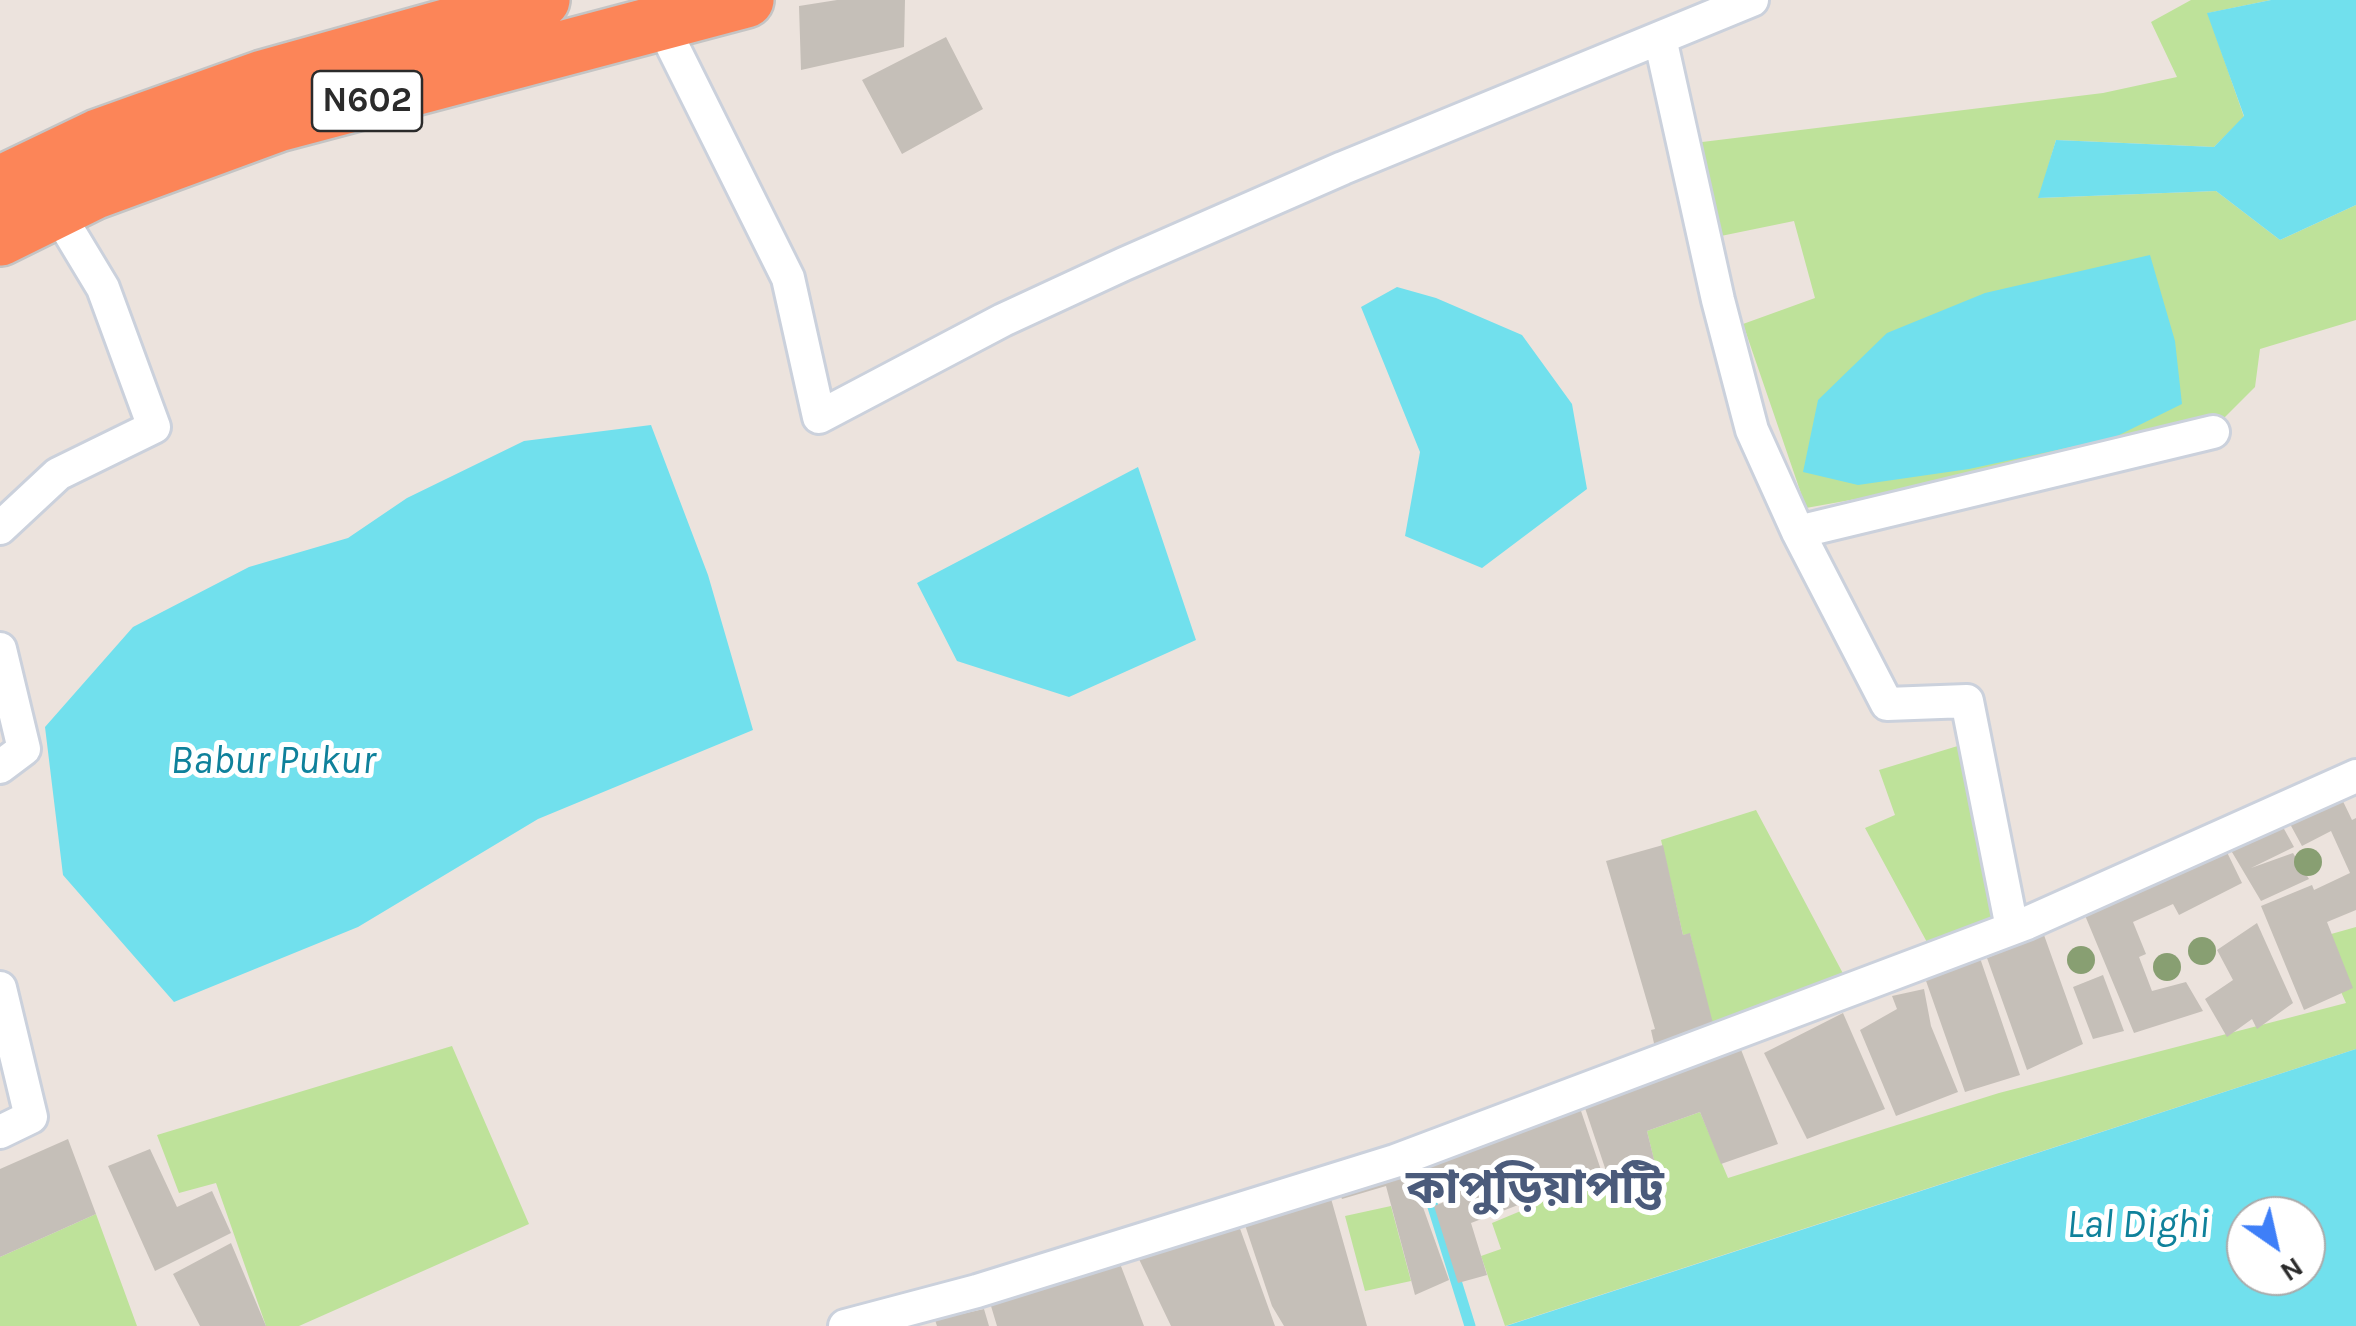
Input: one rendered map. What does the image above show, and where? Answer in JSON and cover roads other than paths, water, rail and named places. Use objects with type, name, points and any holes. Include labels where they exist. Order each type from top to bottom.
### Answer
[{"type":"highway","name":"N602","points":[[0,184],[98,137],[263,78],[542,0]]},
{"type":"highway","name":"N602","points":[[0,238],[56,210],[278,124],[746,0]]},
{"type":"street","points":[[661,22],[788,278],[819,416],[1003,320],[1124,264],[1343,168],[1752,0]]},
{"type":"street","points":[[1660,38],[1718,300],[1752,430],[1798,532],[1888,704],[1967,701],[2012,928]]},
{"type":"street","points":[[0,528],[58,474],[154,427],[103,288],[56,210]]},
{"type":"street","points":[[1798,532],[2213,432]]},
{"type":"street","points":[[0,649],[24,749],[0,767]]},
{"type":"street","points":[[844,1326],[976,1291],[1394,1161],[2012,928],[2356,776]]},
{"type":"street","points":[[0,988],[31,1116],[0,1132]]},
{"type":"water","points":[[2271,0],[2356,0],[2356,205],[2280,240],[2216,191],[2038,198],[2056,140],[2214,147],[2244,116],[2207,13]]},
{"type":"water","points":[[2150,255],[2175,341],[2182,404],[2113,438],[1969,469],[1858,485],[1803,472],[1818,400],[1887,333],[1985,293]]},
{"type":"water","points":[[1397,287],[1436,298],[1522,335],[1572,404],[1587,489],[1482,568],[1405,536],[1420,452],[1361,307]]},
{"type":"water","name":"Babur Pukur","points":[[651,425],[708,575],[753,730],[538,819],[358,927],[174,1002],[63,875],[45,727],[133,627],[249,567],[348,538],[407,498],[524,441]]},
{"type":"water","points":[[1138,467],[1196,640],[1069,697],[957,661],[917,583]]},
{"type":"water","name":"Lal Dighi","points":[[2356,1049],[2356,1326],[1506,1326]]},
{"type":"waterway","points":[[1424,1178],[1470,1326]]},
{"type":"district","name":"কাপুড়িয়াপট্টি","points":[[1535,1189]]}]
